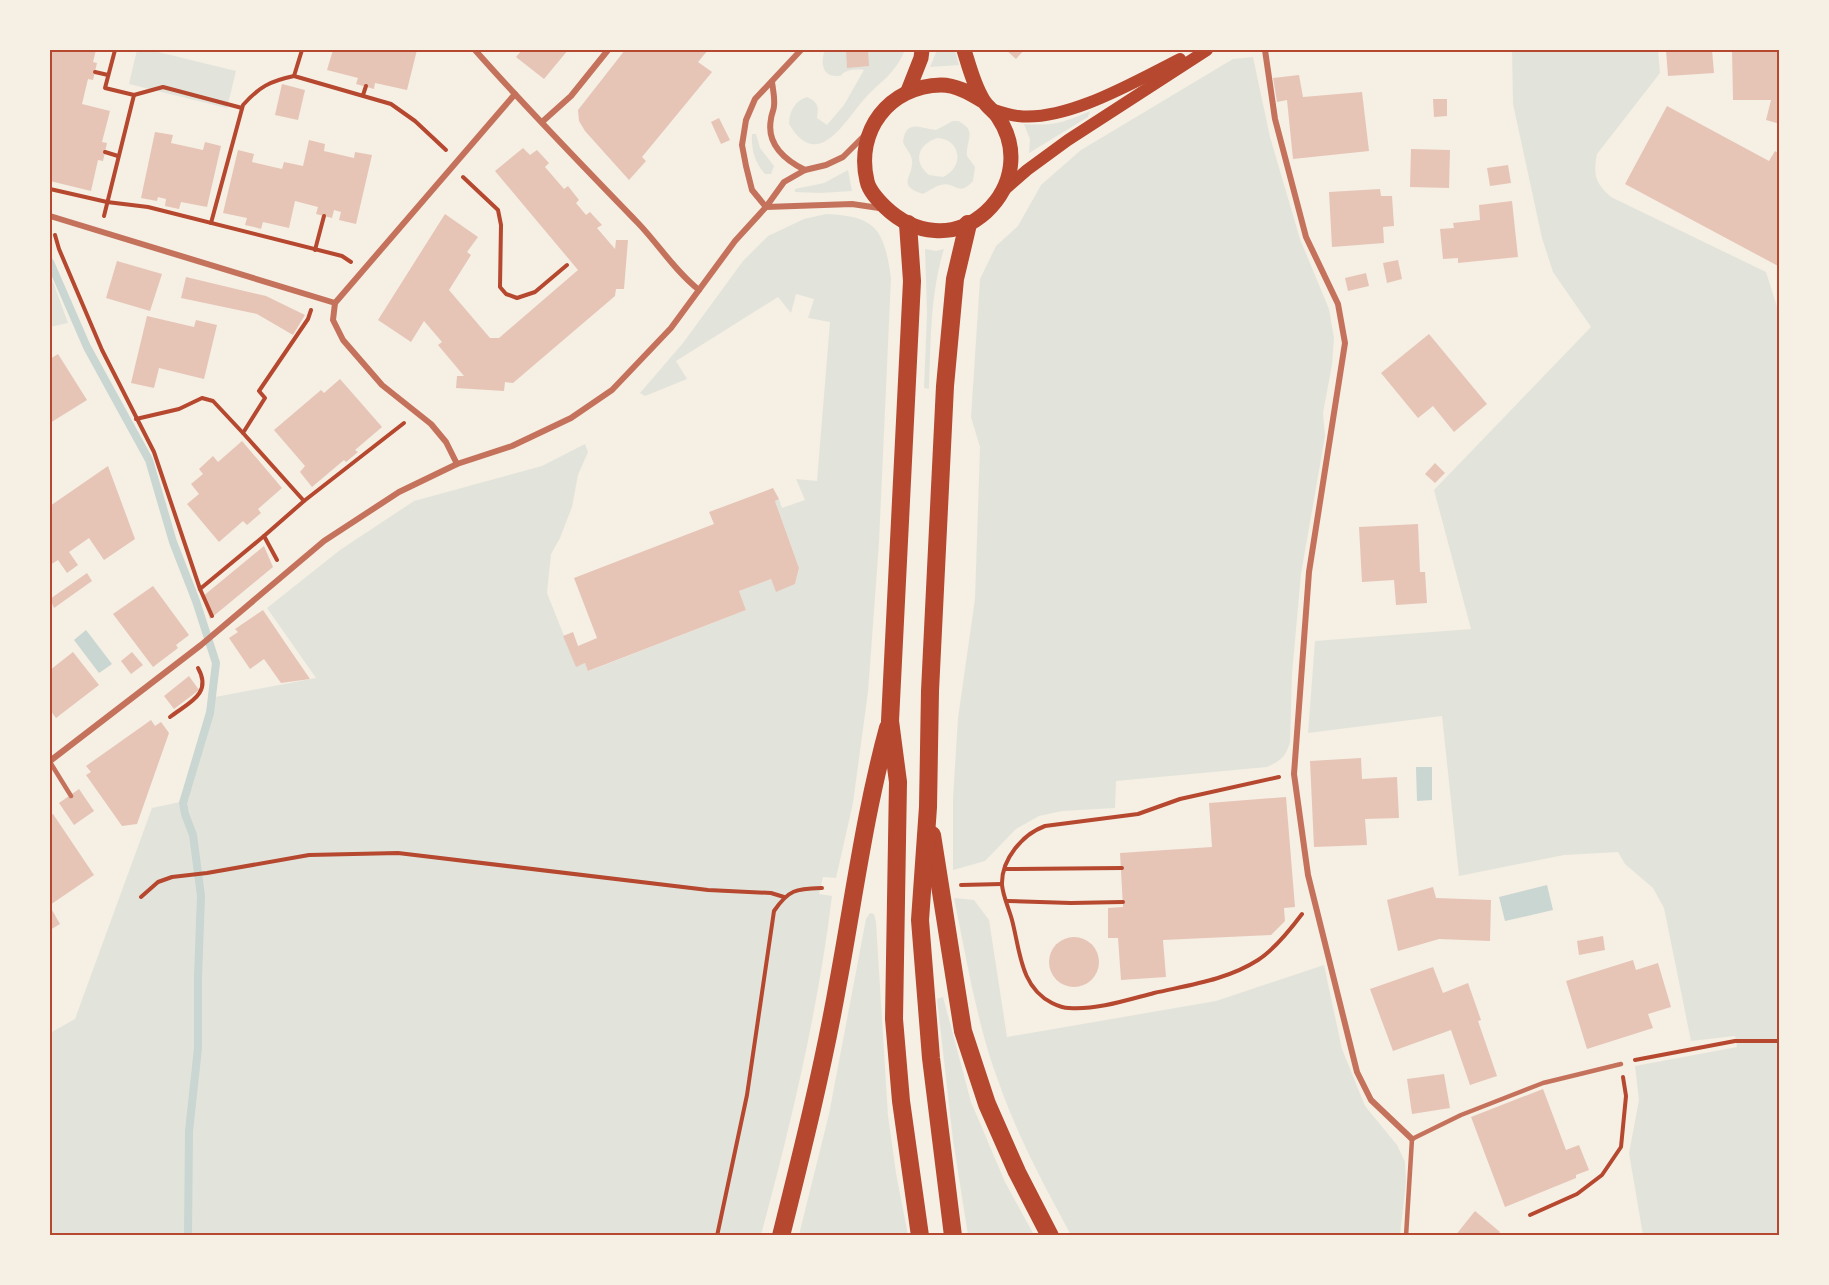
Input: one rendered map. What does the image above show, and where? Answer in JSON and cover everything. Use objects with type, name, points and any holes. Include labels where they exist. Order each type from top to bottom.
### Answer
[{"type":"highway","points":[[908,224],[912,281],[890,721],[898,782],[894,1019],[901,1101],[920,1236]]},
{"type":"highway","points":[[953,1236],[931,1058],[920,920],[928,807],[930,691],[945,386],[955,279],[968,224]]},
{"type":"highway","points":[[781,1236],[819,1077],[838,984],[873,784],[890,721]]},
{"type":"highway","points":[[928,807],[963,1031],[987,1104],[1017,1172],[1050,1236]]},
{"type":"main road","points":[[908,91],[922,50]]},
{"type":"main road","points":[[964,50],[969,69],[987,105],[998,117],[1006,132],[1012,155],[1008,178],[989,209],[968,224],[933,232],[908,224],[888,210],[876,198],[867,183],[864,156],[870,129],[886,106],[908,91],[942,85],[963,90],[987,105],[1020,117],[1050,114],[1093,101],[1200,50]]},
{"type":"main road","points":[[1000,194],[1027,170],[1068,140],[1207,50]]},
{"type":"street","points":[[475,50],[514,94],[644,229],[684,278],[699,290]]},
{"type":"street","points":[[542,123],[571,96],[608,50]]},
{"type":"street","points":[[766,207],[752,190],[742,145],[746,120],[755,99],[801,50]]},
{"type":"street","points":[[1265,50],[1275,119],[1306,237],[1338,304],[1345,343],[1309,572],[1294,774],[1308,875],[1357,1072],[1371,1100],[1412,1139]]},
{"type":"street","points":[[772,82],[774,105],[770,122],[772,138],[778,151],[791,163],[805,170]]},
{"type":"street","points":[[457,464],[446,442],[431,424],[382,385],[343,340],[333,320],[335,303],[514,94]]},
{"type":"street","points":[[51,760],[201,645],[324,541],[399,492],[457,464],[512,446],[571,418],[612,390],[671,328],[735,241],[766,207],[784,182],[805,170],[826,165],[843,157],[870,129]]},
{"type":"street","points":[[766,207],[852,204],[870,205],[888,210]]},
{"type":"street","points":[[50,216],[335,303]]},
{"type":"street","points":[[50,751],[51,760]]},
{"type":"lane","points":[[51,760],[70,796]]},
{"type":"lane","points":[[1407,1236],[1412,1139],[1461,1115],[1543,1083],[1621,1064]]},
{"type":"path","points":[[115,50],[105,88],[134,95],[163,87],[242,108]]},
{"type":"path","points":[[294,76],[302,50]]},
{"type":"path","points":[[95,72],[108,75]]},
{"type":"path","points":[[211,223],[242,108],[255,92],[274,81],[294,76],[391,104],[458,160]]},
{"type":"path","points":[[363,95],[366,86]]},
{"type":"path","points":[[100,232],[134,95]]},
{"type":"path","points":[[105,152],[118,156]]},
{"type":"path","points":[[452,166],[498,210],[501,225],[501,286],[506,294],[517,298],[535,291],[567,265]]},
{"type":"path","points":[[50,189],[107,202],[148,207],[342,256],[362,270]]},
{"type":"path","points":[[170,213],[172,207]]},
{"type":"path","points":[[50,216],[59,249],[87,316],[154,452],[200,589],[218,630]]},
{"type":"path","points":[[315,250],[324,216]]},
{"type":"path","points":[[252,233],[254,227]]},
{"type":"path","points":[[243,433],[265,398],[259,391],[308,319],[316,298]]},
{"type":"path","points":[[136,419],[179,409],[202,398],[213,401],[304,501]]},
{"type":"path","points":[[200,589],[304,501],[417,413]]},
{"type":"path","points":[[264,536],[285,574]]},
{"type":"path","points":[[171,717],[200,694],[203,686],[200,672],[189,654]]},
{"type":"path","points":[[1294,774],[1180,799],[1138,814],[1045,826],[1034,830],[1021,842],[1008,860],[1002,884],[1023,972],[1036,990],[1050,1002],[1067,1008],[1106,1005],[1232,974],[1259,959],[1289,931],[1306,909],[1313,895]]},
{"type":"path","points":[[141,897],[158,882],[187,874],[207,873],[309,855],[398,853],[708,890],[771,893],[784,897]]},
{"type":"path","points":[[1006,869],[1122,868]]},
{"type":"path","points":[[954,885],[1002,884]]},
{"type":"path","points":[[717,1236],[747,1095],[774,911],[784,897],[796,889],[822,888]]},
{"type":"path","points":[[1007,901],[1124,902]]},
{"type":"path","points":[[1530,1215],[1577,1194],[1602,1175],[1621,1147],[1626,1096],[1621,1064],[1735,1041],[1779,1041]]},
{"type":"shaded area","points":[[137,50],[150,50],[236,71],[227,108],[129,84]]},
{"type":"shaded area","points":[[825,50],[905,50],[893,71],[867,96],[841,128],[821,143],[811,144],[800,138],[789,124],[794,107],[807,97],[811,99],[817,105],[817,118],[827,125],[844,105],[864,70],[852,70],[840,76],[827,73],[823,67]]},
{"type":"shaded area","points":[[937,50],[955,50],[959,65],[930,67]]},
{"type":"shaded area","points":[[1512,50],[1658,50],[1660,73],[1597,154],[1595,173],[1598,183],[1611,197],[1766,272],[1779,313],[1779,1235],[1643,1235],[1629,1153],[1639,1100],[1635,1066],[1737,1047],[1735,1036],[1691,1041],[1664,908],[1653,888],[1625,864],[1618,852],[1564,855],[1459,876],[1442,716],[1308,733],[1315,641],[1471,629],[1434,490],[1591,327],[1553,272],[1542,238],[1513,104]]},
{"type":"shaded area","points":[[1253,57],[1270,137],[1300,239],[1329,309],[1334,338],[1332,365],[1323,413],[1325,436],[1301,574],[1292,674],[1290,742],[1287,751],[1276,763],[1267,767],[1116,781],[1115,808],[1062,811],[1039,816],[1016,829],[985,861],[953,870],[953,798],[958,718],[975,599],[980,447],[971,417],[980,279],[996,246],[1018,226],[1041,185],[1081,150],[1233,59]]},
{"type":"shaded area","points":[[1090,111],[1088,117],[1029,153],[1030,139],[1024,124],[1058,123]]},
{"type":"shaded area","points":[[953,121],[958,121],[968,128],[970,136],[967,156],[975,167],[973,181],[964,188],[960,189],[946,184],[934,187],[923,194],[915,191],[908,184],[912,160],[903,142],[907,130],[911,127],[936,130]],"holes":[[[937,138],[945,140],[955,148],[957,154],[955,167],[943,177],[929,175],[919,159],[921,149]]]},
{"type":"shaded area","points":[[752,134],[756,134],[760,148],[774,166],[771,174],[765,174],[756,160]]},
{"type":"shaded area","points":[[848,170],[852,191],[795,192],[795,189],[824,183]]},
{"type":"shaded area","points":[[826,214],[857,218],[867,222],[875,229],[885,248],[891,278],[879,543],[868,692],[853,803],[836,878],[823,877],[819,894],[832,896],[819,982],[793,1109],[761,1235],[50,1236],[50,1033],[75,1019],[152,808],[180,802],[210,698],[316,678],[267,608],[340,550],[414,501],[542,466],[585,444],[588,452],[578,475],[572,507],[551,554],[547,593],[576,666],[585,663],[589,671],[746,610],[739,591],[771,579],[776,591],[795,584],[799,568],[775,501],[779,499],[782,508],[805,500],[796,479],[817,481],[830,322],[808,318],[814,299],[796,294],[791,313],[778,297],[676,361],[687,379],[645,396],[640,393],[683,343],[743,261],[768,236],[804,219]]},
{"type":"shaded area","points":[[925,249],[936,251],[944,249],[934,301],[929,389],[924,388],[927,313]]},
{"type":"shaded area","points":[[50,274],[68,323],[50,327]]},
{"type":"shaded area","points":[[86,630],[112,664],[99,673],[74,640]]},
{"type":"shaded area","points":[[1416,767],[1432,767],[1432,800],[1417,801]]},
{"type":"shaded area","points":[[1547,885],[1553,910],[1505,921],[1499,897]]},
{"type":"shaded area","points":[[954,898],[974,900],[989,920],[1007,1037],[1216,1001],[1324,965],[1342,1049],[1365,1106],[1397,1145],[1405,1162],[1406,1182],[1400,1235],[1071,1235],[1024,1144],[1007,1106],[992,1063],[973,993]]},
{"type":"shaded area","points":[[870,913],[874,914],[876,922],[888,1116],[908,1235],[799,1235],[829,1114],[866,919]]},
{"type":"shaded area","points":[[943,997],[971,1102],[1005,1182],[1034,1235],[968,1235],[953,1140],[937,999]]},
{"type":"building","points":[[50,50],[96,50],[93,62],[97,63],[93,80],[88,79],[82,104],[110,111],[102,142],[107,143],[103,161],[98,160],[91,191],[50,181]]},
{"type":"building","points":[[333,50],[417,50],[407,90],[375,83],[374,89],[356,84],[358,78],[327,70]]},
{"type":"building","points":[[522,50],[568,50],[544,79],[516,57]]},
{"type":"building","points":[[625,50],[708,50],[698,62],[712,72],[642,157],[646,161],[629,180],[585,131],[579,121],[578,110]]},
{"type":"building","points":[[846,50],[868,50],[869,66],[847,68]]},
{"type":"building","points":[[1006,50],[1024,50],[1016,59]]},
{"type":"building","points":[[1666,50],[1712,50],[1714,73],[1668,76]]},
{"type":"building","points":[[1732,50],[1780,50],[1780,124],[1766,120],[1771,100],[1733,100]]},
{"type":"building","points":[[1299,75],[1303,97],[1362,92],[1369,151],[1293,159],[1287,100],[1277,102],[1273,78]]},
{"type":"building","points":[[282,84],[305,90],[298,120],[275,115]]},
{"type":"building","points":[[1433,99],[1447,99],[1447,116],[1434,117]]},
{"type":"building","points":[[1667,106],[1769,161],[1775,151],[1780,154],[1780,267],[1625,184]]},
{"type":"building","points":[[719,118],[730,140],[721,144],[711,122]]},
{"type":"building","points":[[155,132],[173,135],[171,143],[203,150],[205,142],[221,146],[207,207],[181,202],[179,209],[165,206],[166,199],[158,197],[157,201],[141,198]]},
{"type":"building","points":[[309,140],[325,144],[324,151],[354,158],[355,152],[372,155],[356,224],[339,220],[341,212],[334,210],[332,218],[316,214],[318,207],[295,201],[289,228],[263,222],[261,229],[245,225],[247,218],[223,213],[238,150],[254,154],[252,162],[282,169],[284,162],[303,166]]},
{"type":"building","points":[[523,148],[530,155],[537,150],[549,163],[545,167],[564,189],[568,186],[579,200],[576,203],[586,215],[590,212],[602,225],[597,228],[615,249],[616,240],[628,240],[624,289],[616,289],[615,296],[513,383],[505,382],[504,391],[456,388],[457,376],[464,376],[438,345],[442,342],[424,321],[411,342],[378,320],[445,214],[478,237],[467,252],[471,255],[449,290],[490,338],[499,338],[578,270],[495,171]]},
{"type":"building","points":[[1411,149],[1450,150],[1449,188],[1410,187]]},
{"type":"building","points":[[1508,165],[1511,183],[1490,186],[1487,168]]},
{"type":"building","points":[[1380,189],[1381,196],[1392,196],[1394,226],[1383,227],[1384,243],[1332,247],[1329,192]]},
{"type":"building","points":[[1512,201],[1518,257],[1458,263],[1458,258],[1443,259],[1440,229],[1454,228],[1453,223],[1480,220],[1479,205]]},
{"type":"building","points":[[1398,260],[1402,279],[1387,283],[1383,263]]},
{"type":"building","points":[[117,261],[162,274],[150,311],[106,298]]},
{"type":"building","points":[[1366,273],[1369,286],[1348,291],[1345,278]]},
{"type":"building","points":[[186,277],[266,296],[305,315],[293,335],[257,314],[181,298]]},
{"type":"building","points":[[147,316],[194,327],[196,320],[217,325],[204,379],[159,368],[154,388],[131,383]]},
{"type":"building","points":[[1429,334],[1487,404],[1454,432],[1433,406],[1418,418],[1381,373]]},
{"type":"building","points":[[58,354],[87,400],[50,423],[50,359]]},
{"type":"building","points":[[340,379],[382,427],[355,450],[358,452],[346,462],[344,460],[312,487],[300,472],[305,466],[274,430],[321,390],[324,393]]},
{"type":"building","points":[[242,441],[282,488],[258,509],[261,513],[247,525],[243,521],[219,542],[187,504],[199,494],[191,484],[203,474],[199,469],[213,456],[218,462]]},
{"type":"building","points":[[1435,463],[1445,473],[1435,483],[1425,474]]},
{"type":"building","points":[[108,466],[135,539],[104,560],[89,538],[69,552],[78,565],[67,573],[58,560],[50,565],[50,506]]},
{"type":"building","points":[[773,488],[779,499],[775,501],[799,568],[795,584],[776,592],[771,579],[739,591],[746,610],[588,671],[585,663],[576,667],[563,636],[573,632],[578,646],[597,638],[574,578],[714,524],[709,512]]},
{"type":"building","points":[[1418,524],[1420,572],[1425,572],[1427,603],[1396,605],[1394,580],[1362,582],[1359,527]]},
{"type":"building","points":[[264,546],[273,567],[210,619],[202,597]]},
{"type":"building","points":[[87,573],[92,581],[54,608],[50,599]]},
{"type":"building","points":[[153,586],[189,635],[176,645],[178,648],[153,667],[113,614]]},
{"type":"building","points":[[263,610],[310,679],[281,683],[264,659],[250,669],[229,638],[238,632],[235,629]]},
{"type":"building","points":[[73,652],[99,685],[56,718],[50,710],[50,670]]},
{"type":"building","points":[[132,652],[143,665],[131,674],[121,661]]},
{"type":"building","points":[[189,676],[199,690],[174,709],[164,696]]},
{"type":"building","points":[[151,720],[155,726],[161,722],[169,733],[137,824],[122,826],[86,775],[91,772],[86,766]]},
{"type":"building","points":[[1361,758],[1362,779],[1397,777],[1399,818],[1365,819],[1367,845],[1314,847],[1310,761]]},
{"type":"building","points":[[79,789],[94,811],[74,825],[59,803]]},
{"type":"building","points":[[1286,797],[1295,907],[1284,908],[1285,921],[1271,935],[1163,940],[1166,977],[1121,980],[1118,938],[1108,938],[1108,908],[1123,907],[1120,853],[1212,847],[1209,803]]},
{"type":"building","points":[[53,814],[94,875],[50,905],[50,816]]},
{"type":"building","points":[[1433,887],[1436,898],[1491,900],[1490,941],[1439,939],[1398,951],[1387,900]]},
{"type":"building","points":[[52,910],[60,924],[50,930],[50,911]]},
{"type":"building","points":[[1603,936],[1605,950],[1579,955],[1577,941]]},
{"type":"building","points":[[1069,937],[1079,937],[1092,944],[1099,957],[1099,967],[1092,980],[1079,987],[1069,987],[1060,983],[1053,976],[1049,967],[1049,957],[1053,948],[1060,941]]},
{"type":"building","points":[[1633,960],[1636,970],[1658,963],[1671,1007],[1648,1014],[1653,1028],[1587,1049],[1566,981]]},
{"type":"building","points":[[1433,967],[1443,993],[1468,983],[1497,1076],[1470,1085],[1451,1030],[1393,1051],[1370,989]]},
{"type":"building","points":[[1444,1074],[1450,1108],[1412,1114],[1407,1079]]},
{"type":"building","points":[[1543,1089],[1566,1150],[1579,1145],[1589,1170],[1576,1175],[1576,1178],[1505,1207],[1471,1117]]},
{"type":"building","points":[[1475,1211],[1500,1232],[1497,1236],[1455,1236]]},
{"type":"waterway","points":[[50,262],[87,347],[149,460],[173,542],[196,601],[216,663],[210,713],[183,803],[193,835],[201,896],[198,1048],[189,1131],[188,1236]]}]
